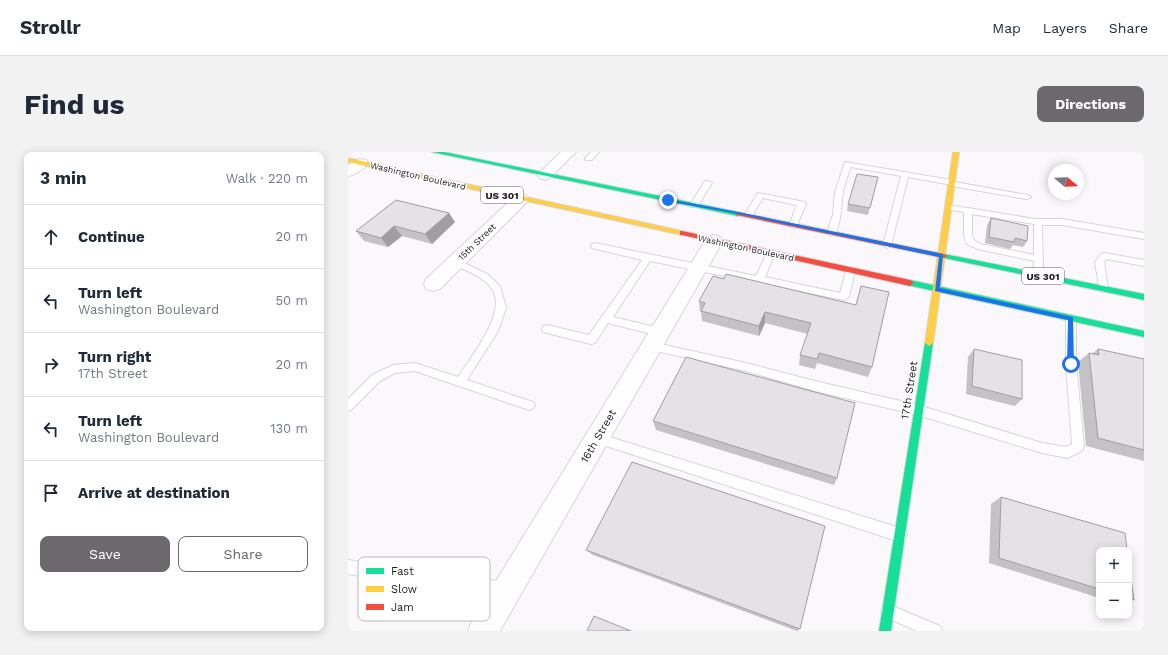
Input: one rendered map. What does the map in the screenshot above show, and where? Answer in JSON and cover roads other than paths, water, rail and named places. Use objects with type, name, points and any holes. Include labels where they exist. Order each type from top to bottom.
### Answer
[{"type":"main road","name":"US 301","points":[[435,152],[457,154],[545,175],[748,215],[1144,297]]},
{"type":"main road","name":"17th Street","points":[[885,631],[937,290],[956,152]]},
{"type":"main road","name":"Washington Boulevard","points":[[354,162],[1144,334]]},
{"type":"main road","points":[[406,174],[432,168]]},
{"type":"main road","points":[[527,180],[545,175]]},
{"type":"main road","points":[[521,199],[542,194]]},
{"type":"main road","points":[[662,208],[676,202]]},
{"type":"street","points":[[545,175],[569,152]]},
{"type":"street","points":[[348,172],[354,162]]},
{"type":"street","name":"15th Street","points":[[433,284],[521,199]]},
{"type":"street","name":"16th Street","points":[[490,619],[714,241]]},
{"type":"street","name":"16th Street","points":[[483,631],[489,621]]},
{"type":"lane","points":[[589,158],[595,152]]},
{"type":"lane","points":[[831,233],[837,215],[839,192],[848,164],[1027,197]]},
{"type":"lane","points":[[887,245],[905,174]]},
{"type":"lane","points":[[694,205],[708,183]]},
{"type":"lane","points":[[748,215],[761,196],[802,204],[793,225]]},
{"type":"lane","points":[[948,206],[1038,222],[1062,222],[1144,236]]},
{"type":"lane","points":[[968,210],[968,235],[970,242],[978,246],[1038,259]]},
{"type":"lane","points":[[1038,222],[1038,275]]},
{"type":"lane","points":[[595,246],[844,298],[850,270]]},
{"type":"lane","points":[[759,280],[771,253]]},
{"type":"lane","points":[[1103,289],[1099,262],[1104,256],[1144,263]]},
{"type":"lane","points":[[547,329],[591,340],[648,258]]},
{"type":"lane","points":[[456,262],[484,276],[497,288],[501,308],[493,331],[460,382]]},
{"type":"lane","points":[[606,319],[655,339],[746,367],[819,387],[918,410],[1042,448],[1067,453],[1078,447],[1071,364],[1071,319]]},
{"type":"lane","points":[[348,406],[376,378],[393,369],[415,367],[529,405]]},
{"type":"lane","points":[[597,438],[900,535]]},
{"type":"lane","points":[[348,567],[358,569]]},
{"type":"lane","points":[[490,587],[508,589]]},
{"type":"lane","points":[[888,610],[935,631]]}]
